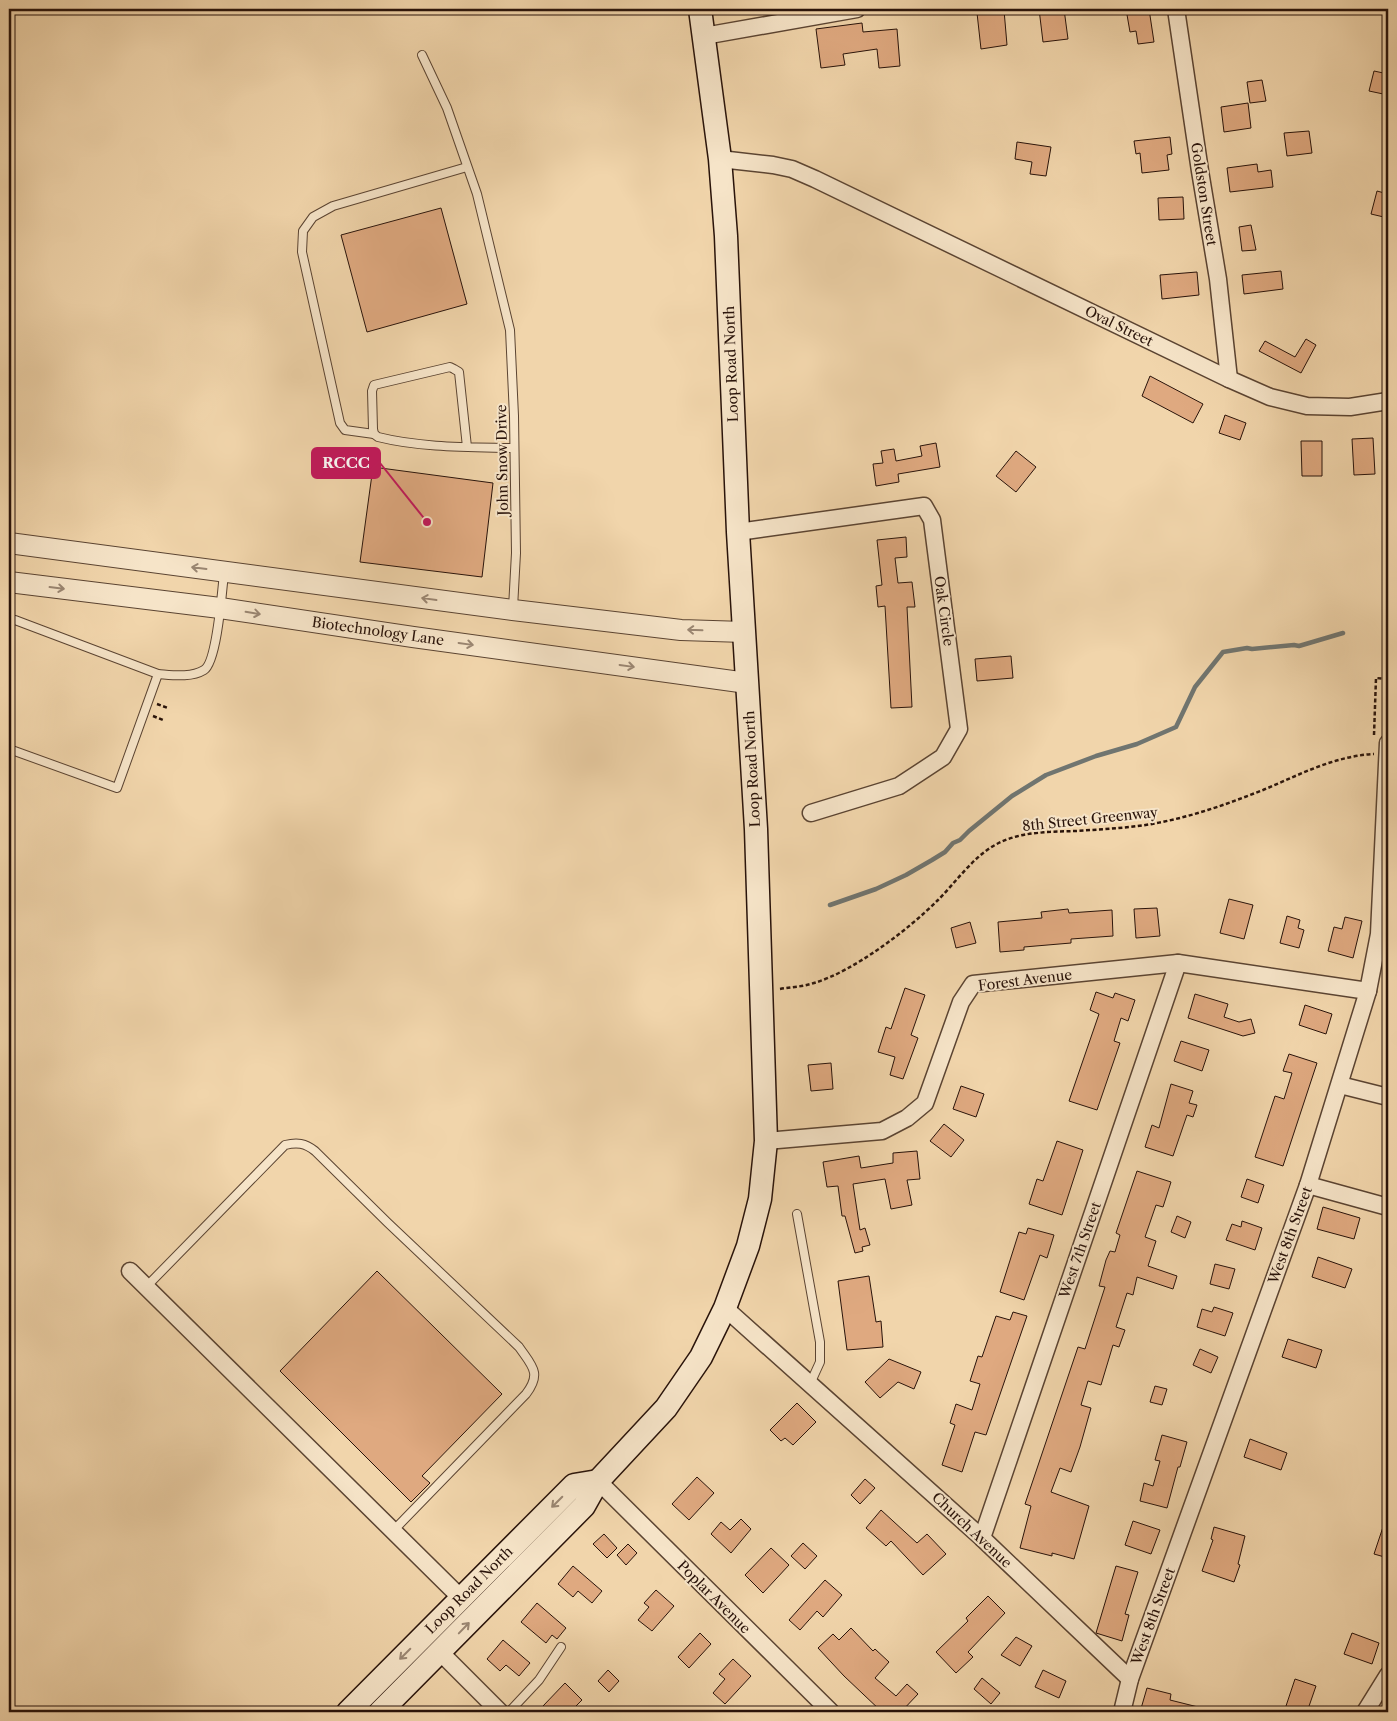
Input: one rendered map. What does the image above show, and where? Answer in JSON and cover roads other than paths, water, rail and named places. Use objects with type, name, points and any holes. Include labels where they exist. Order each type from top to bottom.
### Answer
[{"type":"main road","name":"Loop Road North","points":[[380,1712],[584,1506],[598,1481],[666,1408],[700,1357],[725,1308],[750,1237],[760,1199],[766,1141],[756,829],[738,532],[726,236],[720,159],[700,9]]},
{"type":"main road","name":"Loop Road North","points":[[348,1712],[574,1485],[598,1481]]},
{"type":"street","points":[[704,36],[857,9]]},
{"type":"street","name":"Goldston Street","points":[[1176,9],[1218,278],[1229,379]]},
{"type":"street","name":"Oval Street","points":[[720,159],[792,169],[1270,397],[1307,406],[1350,407],[1388,401]]},
{"type":"street","name":"Oak Circle","points":[[738,532],[924,506],[932,520],[960,729],[943,757],[899,786],[811,813]]},
{"type":"street","points":[[9,543],[513,610],[681,630],[744,632]]},
{"type":"street","name":"Biotechnology Lane","points":[[9,582],[220,608],[413,637],[747,683]]},
{"type":"street","name":"West 8th Street","points":[[1122,1712],[1130,1679],[1308,1185],[1340,1085],[1384,935],[1381,739]]},
{"type":"street","name":"Forest Avenue","points":[[766,1141],[882,1131],[907,1118],[925,1103],[961,1002],[973,984],[1178,963],[1368,991]]},
{"type":"street","name":"West 7th Street","points":[[982,1538],[1178,963]]},
{"type":"street","points":[[1340,1085],[1388,1097]]},
{"type":"street","points":[[1308,1185],[1388,1207]]},
{"type":"street","points":[[130,1271],[460,1598]]},
{"type":"street","name":"Church Avenue","points":[[725,1308],[982,1538],[1130,1679]]},
{"type":"street","name":"Poplar Avenue","points":[[598,1481],[831,1712]]},
{"type":"street","points":[[440,1652],[500,1712]]},
{"type":"street","points":[[1365,1712],[1388,1675]]},
{"type":"lane","name":"John Snow Drive","points":[[422,55],[447,108],[477,194],[510,330],[516,553],[513,610]]},
{"type":"lane","points":[[467,167],[332,206],[313,217],[303,231],[302,252],[340,423],[345,430],[374,434],[378,437],[405,442],[467,447],[514,448]]},
{"type":"lane","points":[[374,434],[372,391],[374,385],[450,367],[458,372],[467,447]]},
{"type":"lane","points":[[9,621],[15,620],[158,674],[177,676],[195,674],[205,670],[211,660],[215,643],[224,571]]},
{"type":"lane","points":[[9,749],[117,788],[158,674]]},
{"type":"lane","points":[[146,1287],[285,1145],[303,1144],[315,1151],[519,1347],[534,1371],[536,1377],[533,1385],[393,1531]]},
{"type":"lane","points":[[797,1214],[820,1342],[820,1362],[810,1384]]},
{"type":"lane","points":[[509,1712],[538,1680],[561,1646]]},
{"type":"waterway","points":[[830,905],[876,889],[932,860],[945,852],[953,843],[960,840],[1012,796],[1046,775],[1096,756],[1137,744],[1176,727],[1195,687],[1223,652],[1247,648],[1299,646],[1343,633]]},
{"type":"place","name":"RCCC","points":[[427,522]]}]
